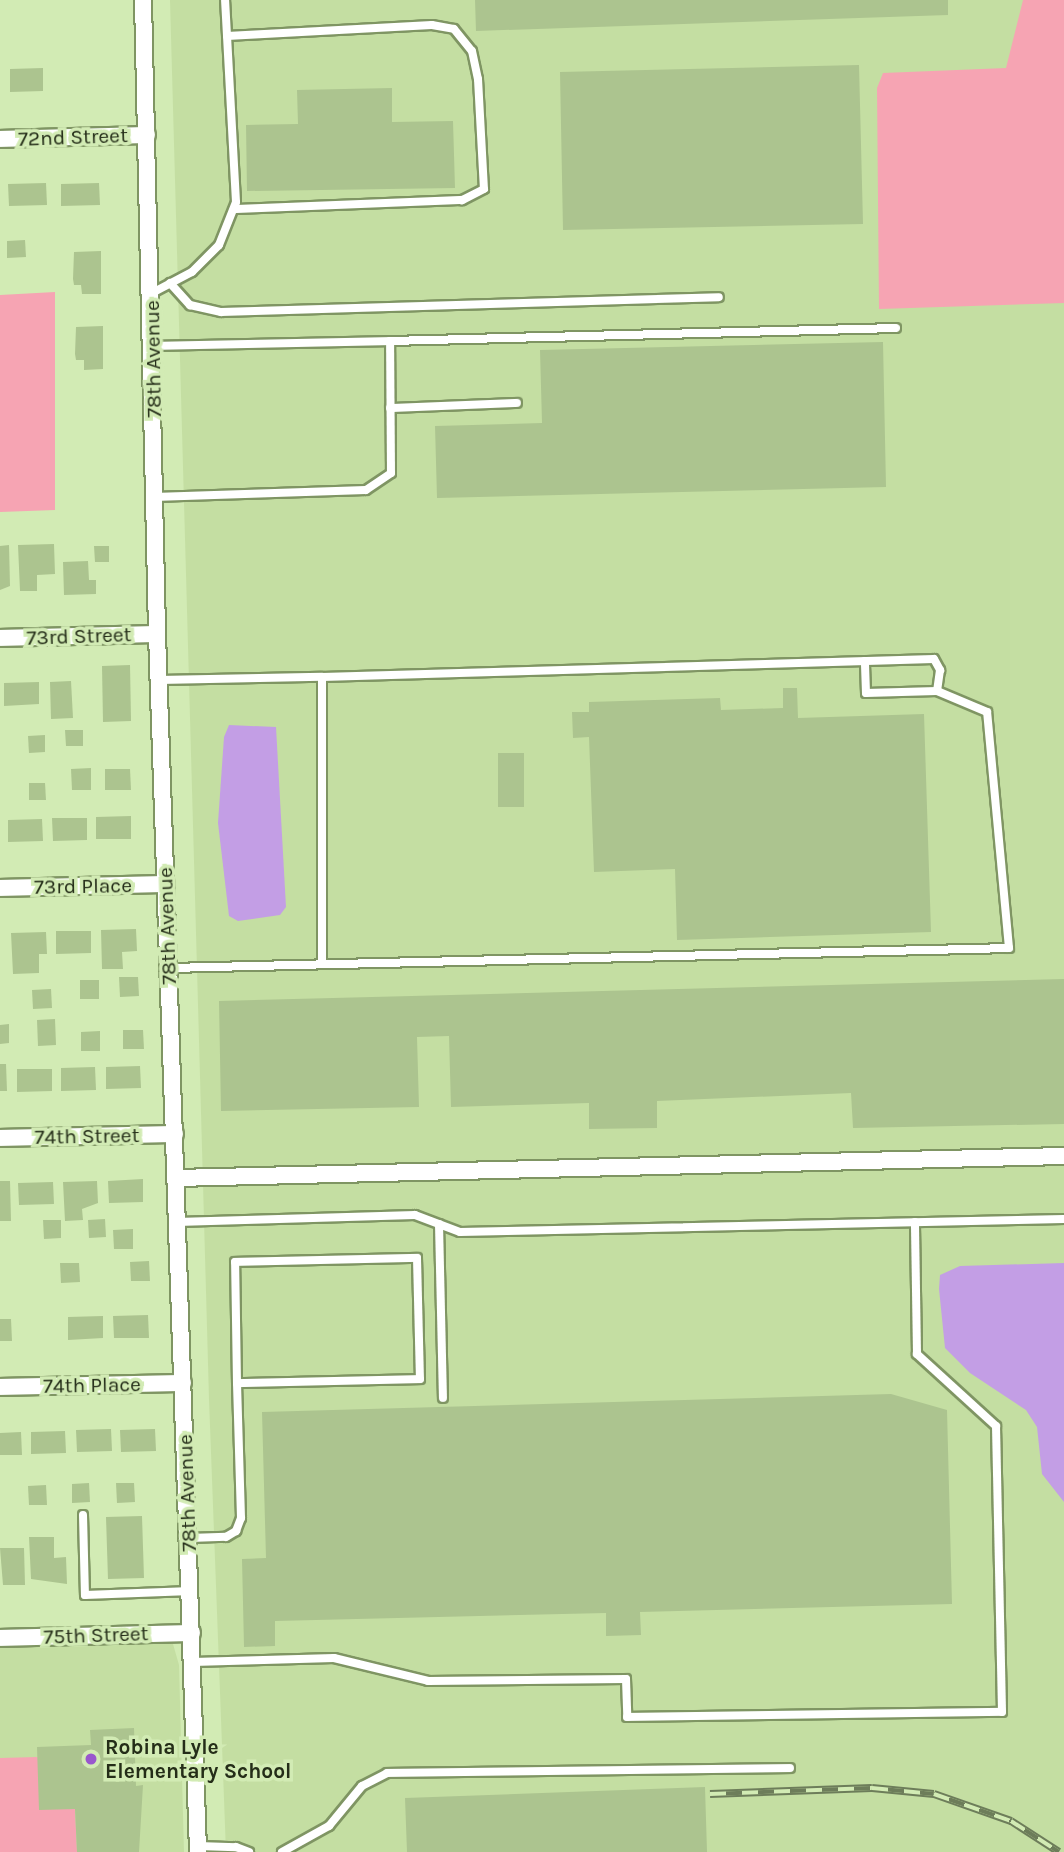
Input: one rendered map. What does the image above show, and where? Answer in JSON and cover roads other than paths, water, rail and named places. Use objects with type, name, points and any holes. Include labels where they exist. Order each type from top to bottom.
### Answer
[{"type":"street","name":"78th Avenue","points":[[143,0],[154,346],[157,634],[198,1849]]},
{"type":"street","name":"72nd Street","points":[[0,139],[147,135]]},
{"type":"street","name":"73rd Street","points":[[0,638],[157,634]]},
{"type":"street","name":"73rd Place","points":[[0,888],[166,884]]},
{"type":"street","name":"74th Street","points":[[0,1138],[175,1134]]},
{"type":"street","points":[[176,1178],[1064,1156]]},
{"type":"street","name":"74th Place","points":[[0,1387],[183,1383]]},
{"type":"street","name":"75th Street","points":[[0,1638],[192,1633]]},
{"type":"lane","points":[[152,293],[192,272],[219,245],[234,209],[225,0]]},
{"type":"lane","points":[[227,36],[432,25],[454,29],[472,51],[478,79],[484,189],[462,200],[234,209]]},
{"type":"lane","points":[[170,284],[190,304],[212,312],[719,297]]},
{"type":"lane","points":[[154,346],[896,328]]},
{"type":"lane","points":[[154,497],[366,490],[391,473],[390,341]]},
{"type":"lane","points":[[390,408],[517,403]]},
{"type":"lane","points":[[159,680],[934,659],[940,670],[937,691]]},
{"type":"lane","points":[[169,968],[883,954],[1009,948],[988,712],[937,691],[866,694],[864,661]]},
{"type":"lane","points":[[321,677],[322,964]]},
{"type":"lane","points":[[177,1222],[415,1215],[460,1233],[1064,1219]]},
{"type":"lane","points":[[193,1662],[334,1658],[428,1681],[626,1679],[627,1717],[1002,1712],[996,1426],[917,1354],[915,1222]]},
{"type":"lane","points":[[439,1224],[443,1398]]},
{"type":"lane","points":[[189,1538],[226,1537],[236,1531],[240,1518],[237,1383],[235,1262],[417,1258],[420,1379],[237,1383]]},
{"type":"lane","points":[[83,1516],[85,1595],[191,1591]]},
{"type":"lane","points":[[282,1852],[330,1826],[362,1786],[387,1773],[790,1768]]},
{"type":"lane","points":[[198,1849],[236,1847],[248,1852]]},
{"type":"railway","points":[[710,1794],[872,1788],[934,1794],[1011,1821],[1059,1852]]},
{"type":"place","name":"Robina Lyle Elementary School","points":[[91,1759]]}]
